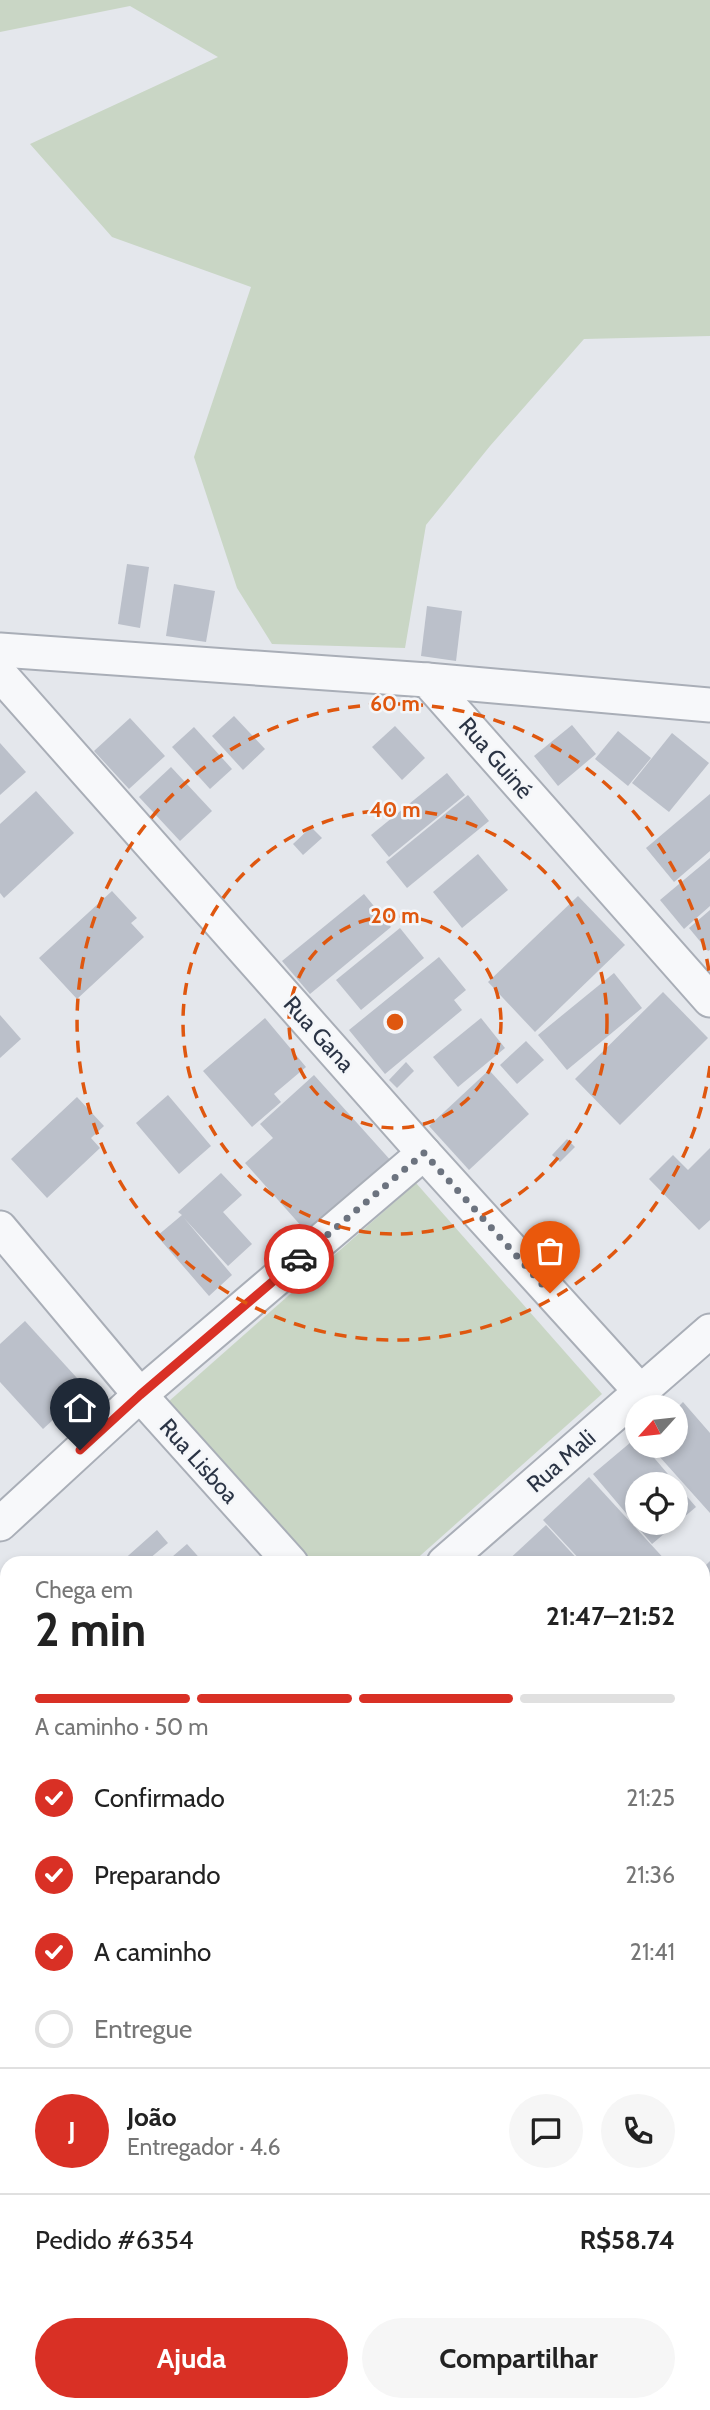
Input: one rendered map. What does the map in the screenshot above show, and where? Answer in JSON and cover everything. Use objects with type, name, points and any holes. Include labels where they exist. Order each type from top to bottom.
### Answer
[{"type":"street","points":[[0,650],[427,680],[710,705]]},
{"type":"street","name":"Rua Gana","points":[[0,674],[424,1153],[641,1392]]},
{"type":"street","name":"Rua Guiné","points":[[427,680],[710,1000]]},
{"type":"street","points":[[0,1524],[140,1395],[424,1153]]},
{"type":"street","name":"Rua Lisboa","points":[[0,1228],[140,1395],[285,1556]]},
{"type":"street","name":"Rua Mali","points":[[452,1556],[710,1331]]},
{"type":"green space","points":[[0,0],[710,0],[710,336],[584,339],[490,446],[426,525],[405,648],[272,644],[237,588],[194,457],[251,287],[112,237],[30,144],[218,57],[130,6],[0,32]]},
{"type":"green space","points":[[416,1183],[602,1394],[420,1556],[303,1556],[168,1402]]},
{"type":"building","points":[[127,564],[149,567],[140,628],[118,624]]},
{"type":"building","points":[[174,584],[215,591],[206,642],[166,636]]},
{"type":"building","points":[[427,606],[462,611],[456,661],[421,656]]},
{"type":"building","points":[[234,716],[265,749],[243,770],[212,736]]},
{"type":"building","points":[[130,718],[165,756],[129,789],[94,751]]},
{"type":"building","points":[[572,725],[596,754],[558,786],[534,756]]},
{"type":"building","points":[[395,726],[425,758],[402,780],[372,747]]},
{"type":"building","points":[[194,727],[232,769],[210,789],[172,747]]},
{"type":"building","points":[[618,731],[651,758],[628,786],[595,759]]},
{"type":"building","points":[[672,733],[709,763],[669,812],[632,783]]},
{"type":"building","points":[[0,743],[26,772],[0,795]]},
{"type":"building","points":[[171,767],[212,811],[180,841],[139,797]]},
{"type":"building","points":[[447,773],[465,795],[389,857],[371,835]]},
{"type":"building","points":[[36,791],[74,833],[4,898],[0,893],[0,824]]},
{"type":"building","points":[[710,794],[710,851],[674,882],[646,848]]},
{"type":"building","points":[[468,795],[489,821],[407,888],[386,862]]},
{"type":"building","points":[[311,827],[322,838],[303,855],[293,844]]},
{"type":"building","points":[[478,854],[508,890],[462,928],[433,892]]},
{"type":"building","points":[[710,858],[710,906],[684,929],[660,900]]},
{"type":"building","points":[[112,891],[137,918],[131,923],[144,937],[77,999],[39,958]]},
{"type":"building","points":[[364,894],[391,927],[310,994],[282,961]]},
{"type":"building","points":[[578,896],[625,945],[535,1032],[488,982]]},
{"type":"building","points":[[710,910],[710,950],[708,951],[689,928]]},
{"type":"building","points":[[400,928],[424,958],[361,1010],[336,980]]},
{"type":"building","points":[[439,957],[466,990],[454,1000],[462,1010],[385,1074],[349,1030]]},
{"type":"building","points":[[614,973],[642,1008],[567,1070],[538,1035]]},
{"type":"building","points":[[663,992],[708,1038],[620,1125],[575,1079]]},
{"type":"building","points":[[0,1015],[21,1039],[0,1058]]},
{"type":"building","points":[[265,1018],[306,1067],[274,1094],[281,1102],[252,1127],[203,1071]]},
{"type":"building","points":[[481,1018],[505,1048],[458,1087],[433,1057]]},
{"type":"building","points":[[526,1041],[544,1060],[517,1084],[500,1065]]},
{"type":"building","points":[[406,1062],[414,1071],[397,1088],[389,1080]]},
{"type":"building","points":[[489,1070],[529,1114],[469,1170],[429,1126]]},
{"type":"building","points":[[314,1075],[393,1163],[311,1237],[245,1163],[273,1138],[260,1124]]},
{"type":"building","points":[[168,1095],[211,1146],[179,1174],[136,1123]]},
{"type":"building","points":[[77,1097],[104,1126],[91,1138],[100,1148],[47,1198],[11,1159]]},
{"type":"building","points":[[567,1139],[575,1147],[560,1162],[552,1155]]},
{"type":"building","points":[[710,1148],[710,1220],[699,1230],[649,1179],[673,1155],[688,1170]]},
{"type":"building","points":[[221,1173],[242,1195],[223,1212],[252,1244],[228,1266],[184,1218],[232,1275],[209,1296],[157,1236],[182,1215],[178,1212]]},
{"type":"building","points":[[25,1321],[87,1389],[43,1429],[0,1382],[0,1344]]},
{"type":"building","points":[[688,1408],[710,1433],[710,1513],[688,1488],[688,1472],[673,1472],[661,1458],[688,1458]]},
{"type":"building","points":[[625,1447],[625,1458],[654,1458],[666,1472],[625,1472],[625,1512],[593,1474]]},
{"type":"building","points":[[589,1477],[625,1516],[625,1535],[642,1535],[662,1556],[576,1556],[543,1520]]},
{"type":"building","points":[[688,1498],[696,1507],[688,1514]]},
{"type":"building","points":[[546,1525],[575,1556],[513,1556]]},
{"type":"building","points":[[157,1530],[168,1543],[153,1556],[128,1556]]},
{"type":"building","points":[[644,1535],[663,1535],[652,1544]]},
{"type":"building","points":[[187,1544],[198,1556],[173,1556]]},
{"type":"way so far","points":[[299,1259],[424,1153],[550,1293]]},
{"type":"route","points":[[80,1450],[299,1259]]}]
